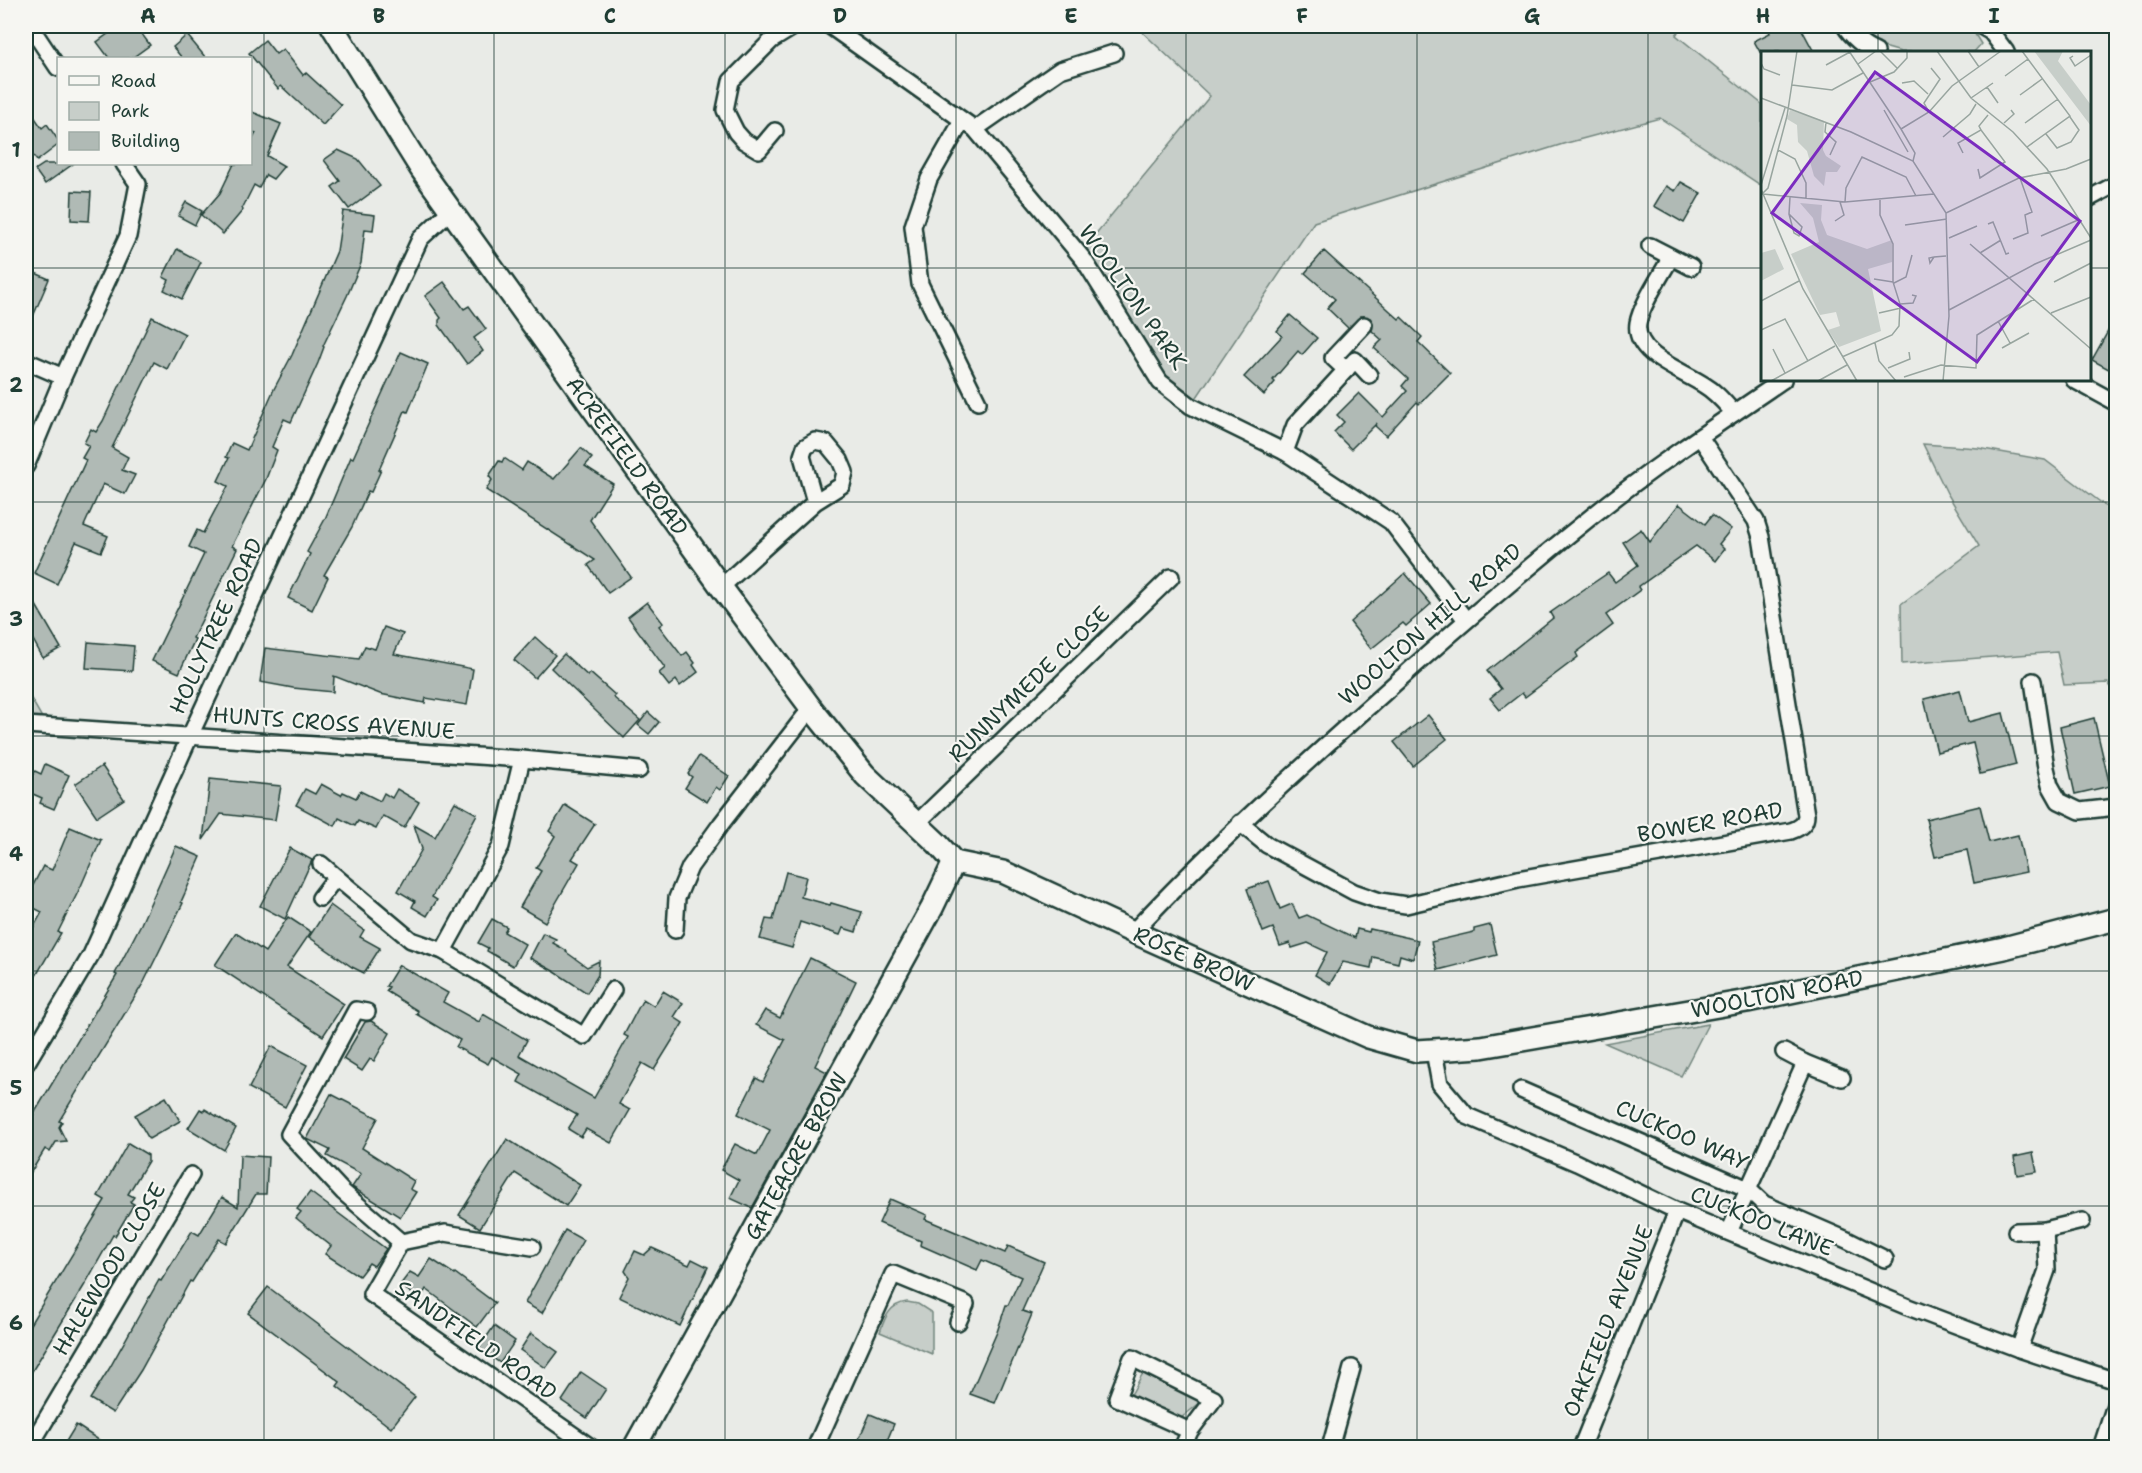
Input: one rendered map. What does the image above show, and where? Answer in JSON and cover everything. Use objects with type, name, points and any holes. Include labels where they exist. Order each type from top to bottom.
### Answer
[{"type":"main road","name":"ACREFIELD ROAD","points":[[332,26],[421,169],[721,587],[811,708],[865,775],[917,823],[954,862]]},
{"type":"main road","name":"ROSE BROW","points":[[954,862],[1003,872],[1368,1037],[1417,1051],[1434,1051]]},
{"type":"main road","name":"GATEACRE BROW","points":[[634,1448],[932,908],[954,862]]},
{"type":"main road","name":"WOOLTON ROAD","points":[[1434,1051],[1481,1047],[1747,1001],[2004,948],[2116,919]]},
{"type":"street","points":[[30,26],[57,66]]},
{"type":"street","points":[[776,131],[759,150],[744,141],[736,132],[725,110],[731,81],[772,40],[795,26]]},
{"type":"street","name":"WOOLTON PARK","points":[[830,26],[969,125],[1084,260],[1160,382],[1191,406],[1285,452],[1391,522],[1466,620]]},
{"type":"street","points":[[1845,26],[1873,51]]},
{"type":"street","points":[[1981,26],[1991,32],[2005,51]]},
{"type":"street","points":[[978,402],[920,284],[912,226],[929,178],[969,125],[1060,70],[1114,53]]},
{"type":"street","points":[[26,466],[63,377],[128,236],[138,184],[125,165]]},
{"type":"street","points":[[2092,191],[2116,184]]},
{"type":"street","name":"HOLLYTREE ROAD","points":[[26,1064],[91,955],[420,239],[451,210]]},
{"type":"street","points":[[1650,246],[1691,267]]},
{"type":"street","points":[[1671,257],[1640,316],[1638,332],[1640,340],[1648,352],[1705,385],[1734,413]]},
{"type":"street","points":[[1346,370],[1333,358],[1364,325]]},
{"type":"street","points":[[1285,452],[1295,425],[1355,360],[1369,375]]},
{"type":"street","points":[[26,361],[63,377]]},
{"type":"street","name":"WOOLTON HILL ROAD","points":[[1133,932],[1240,823],[1466,620],[1592,516],[1782,381]]},
{"type":"street","points":[[2076,381],[2116,403]]},
{"type":"street","name":"BOWER ROAD","points":[[1240,823],[1267,845],[1354,892],[1380,901],[1406,905],[1518,879],[1791,831],[1801,827],[1806,814],[1761,537],[1756,520],[1700,437]]},
{"type":"street","points":[[721,587],[815,502]]},
{"type":"street","name":"RUNNYMEDE CLOSE","points":[[917,823],[1171,577]]},
{"type":"street","points":[[2033,681],[2046,768],[2050,785],[2059,801],[2080,811],[2116,807]]},
{"type":"street","points":[[675,930],[677,898],[690,867],[811,708]]},
{"type":"street","name":"HUNTS CROSS AVENUE","points":[[26,725],[522,759],[639,770]]},
{"type":"street","points":[[443,951],[501,846],[522,759]]},
{"type":"street","points":[[321,864],[411,940],[443,951],[584,1036],[613,990]]},
{"type":"street","points":[[320,898],[336,877]]},
{"type":"street","name":"SANDFIELD ROAD","points":[[368,1012],[356,1010],[290,1134],[343,1192],[401,1242],[371,1294],[592,1448]]},
{"type":"street","name":"CUCKOO LANE","points":[[1434,1051],[1440,1084],[1467,1116],[1577,1163],[1677,1211],[1908,1307],[2019,1349],[2116,1381]]},
{"type":"street","points":[[1784,1052],[1842,1078]]},
{"type":"street","points":[[1729,1232],[1805,1063]]},
{"type":"street","name":"CUCKOO WAY","points":[[1521,1090],[1748,1189],[1764,1204],[1885,1259]]},
{"type":"street","name":"HALEWOOD CLOSE","points":[[29,1448],[191,1175]]},
{"type":"street","name":"OAKFIELD AVENUE","points":[[1581,1448],[1677,1211]]},
{"type":"street","points":[[2016,1231],[2045,1230],[2082,1221]]},
{"type":"street","points":[[2019,1349],[2047,1270],[2045,1230]]},
{"type":"street","points":[[401,1242],[445,1233],[532,1247]]},
{"type":"street","points":[[815,1448],[893,1274],[966,1304],[958,1322]]},
{"type":"street","points":[[1182,1448],[1190,1431],[1214,1400],[1132,1358],[1117,1398],[1190,1431]]},
{"type":"street","points":[[1330,1448],[1352,1368]]},
{"type":"street","points":[[2101,1448],[2116,1402]]},
{"type":"green space","points":[[1136,26],[1682,26],[1676,35],[1761,103],[1761,185],[1660,118],[1563,144],[1314,222],[1191,406],[1145,357],[1079,254],[1210,96]]},
{"type":"green space","points":[[1851,26],[1970,26],[1981,44],[1975,51],[1898,51],[1877,45]]},
{"type":"green space","points":[[1923,444],[1978,448],[2045,460],[2116,514],[2116,694],[2108,683],[2064,685],[2057,652],[1902,664],[1901,604],[1979,546],[1947,493]]},
{"type":"green space","points":[[26,690],[48,728],[26,725]]},
{"type":"green space","points":[[1708,1024],[1681,1076],[1605,1043]]},
{"type":"green space","points":[[907,1302],[918,1304],[932,1313],[932,1354],[880,1332],[892,1308]]},
{"type":"green space","points":[[1143,1373],[1201,1402],[1181,1418],[1131,1395]]},
{"type":"building","points":[[119,26],[136,26],[150,45],[133,57],[108,57],[97,42]]},
{"type":"building","points":[[1767,26],[1800,26],[1813,51],[1760,52],[1754,41],[1770,33]]},
{"type":"building","points":[[187,35],[205,57],[181,57],[173,47]]},
{"type":"building","points":[[265,40],[276,54],[283,49],[303,75],[306,73],[341,105],[323,125],[281,86],[278,89],[249,53]]},
{"type":"building","points":[[26,105],[42,128],[47,124],[57,139],[57,146],[37,161],[26,146]]},
{"type":"building","points":[[252,112],[281,124],[267,156],[284,166],[273,179],[266,175],[259,188],[254,185],[243,210],[223,234],[201,215],[220,193],[234,165],[252,165],[252,140],[256,133],[252,132]]},
{"type":"building","points":[[338,150],[358,159],[380,186],[349,209],[332,187],[340,181],[324,160]]},
{"type":"building","points":[[44,164],[72,165],[45,184],[35,170]]},
{"type":"building","points":[[1681,182],[1701,193],[1684,223],[1654,206],[1666,186],[1675,191]]},
{"type":"building","points":[[72,191],[91,192],[89,221],[71,220]]},
{"type":"building","points":[[186,202],[202,211],[195,225],[178,216]]},
{"type":"building","points":[[343,211],[375,215],[373,230],[365,229],[361,263],[291,422],[284,419],[272,447],[277,450],[266,479],[232,546],[237,549],[193,638],[195,639],[179,673],[152,661],[204,554],[189,547],[197,530],[203,533],[228,486],[218,481],[229,458],[226,457],[232,443],[247,450],[292,355],[337,251]]},
{"type":"building","points":[[177,249],[201,262],[182,299],[164,290],[169,280],[163,277]]},
{"type":"building","points":[[1324,251],[1422,337],[1418,342],[1450,373],[1419,404],[1417,402],[1386,436],[1375,426],[1377,423],[1351,449],[1334,432],[1344,422],[1337,415],[1359,393],[1383,417],[1407,391],[1402,386],[1408,379],[1374,348],[1382,340],[1372,331],[1373,323],[1370,318],[1361,316],[1348,328],[1327,308],[1335,299],[1305,273]]},
{"type":"building","points":[[26,269],[49,279],[26,333]]},
{"type":"building","points":[[444,282],[464,309],[469,306],[486,329],[474,338],[483,351],[467,364],[439,325],[441,318],[425,296]]},
{"type":"building","points":[[1290,315],[1317,338],[1302,355],[1298,351],[1273,380],[1275,382],[1264,395],[1244,377],[1282,336],[1277,331]]},
{"type":"building","points":[[152,317],[185,334],[167,369],[154,362],[112,448],[128,457],[122,470],[135,475],[125,494],[103,484],[84,526],[108,536],[101,552],[76,542],[57,584],[34,573],[86,460],[82,458],[89,446],[84,443],[91,429],[96,432],[103,421]]},
{"type":"building","points":[[2116,317],[2116,373],[2092,360]]},
{"type":"building","points":[[401,352],[428,364],[408,412],[405,411],[371,492],[368,491],[352,527],[324,575],[328,577],[312,610],[288,598],[310,554],[307,552],[325,519],[351,457],[353,458]]},
{"type":"building","points":[[581,448],[592,458],[585,466],[613,484],[590,520],[631,577],[608,593],[588,565],[595,560],[486,490],[492,480],[489,476],[499,461],[502,462],[504,458],[522,470],[527,462],[554,479]]},
{"type":"building","points":[[1679,504],[1705,524],[1712,515],[1731,529],[1719,544],[1724,549],[1715,561],[1696,546],[1638,587],[1640,590],[1606,615],[1613,625],[1576,653],[1578,657],[1525,697],[1522,693],[1500,710],[1490,698],[1501,689],[1487,671],[1553,618],[1550,613],[1577,594],[1608,573],[1615,582],[1638,565],[1623,542],[1641,529],[1650,542]]},
{"type":"building","points":[[1405,573],[1431,604],[1406,626],[1403,623],[1371,649],[1350,622]]},
{"type":"building","points":[[26,588],[61,648],[43,658],[26,627]]},
{"type":"building","points":[[647,602],[663,623],[659,626],[682,656],[687,652],[695,663],[693,665],[698,672],[680,686],[676,680],[669,686],[659,673],[665,668],[628,617]]},
{"type":"building","points":[[384,627],[403,634],[394,654],[473,669],[467,705],[426,698],[425,703],[380,694],[334,676],[333,692],[260,682],[265,648],[359,659],[365,646],[375,649]]},
{"type":"building","points":[[535,637],[555,655],[535,678],[514,660]]},
{"type":"building","points":[[88,642],[134,646],[132,671],[86,668]]},
{"type":"building","points":[[564,654],[588,676],[590,673],[640,720],[624,738],[551,668]]},
{"type":"building","points":[[1960,690],[1968,722],[2003,713],[2016,765],[1980,774],[1973,743],[1937,752],[1924,699]]},
{"type":"building","points":[[648,712],[659,722],[649,734],[638,725]]},
{"type":"building","points":[[1428,715],[1447,739],[1413,766],[1394,742]]},
{"type":"building","points":[[2094,718],[2110,786],[2075,794],[2060,727]]},
{"type":"building","points":[[699,756],[729,776],[720,790],[716,787],[707,802],[685,788],[692,777],[688,774]]},
{"type":"building","points":[[45,764],[69,775],[54,809],[40,803],[42,798],[26,791],[35,771],[41,774]]},
{"type":"building","points":[[102,766],[124,799],[97,817],[75,784]]},
{"type":"building","points":[[210,779],[281,786],[275,820],[221,814],[203,840]]},
{"type":"building","points":[[321,784],[341,795],[343,792],[356,798],[360,791],[380,801],[384,793],[392,798],[397,789],[419,802],[404,828],[383,816],[376,829],[358,821],[355,826],[339,818],[335,826],[296,805],[305,789],[315,794]]},
{"type":"building","points":[[455,802],[477,814],[432,897],[437,900],[427,916],[412,907],[415,901],[398,891],[422,849],[414,825],[435,837]]},
{"type":"building","points":[[565,805],[595,824],[572,859],[579,863],[545,922],[520,907],[541,871],[536,868],[555,836],[549,831]]},
{"type":"building","points":[[1980,806],[1989,842],[2018,835],[2026,872],[1974,883],[1967,850],[1935,857],[1926,819]]},
{"type":"building","points":[[70,827],[101,840],[58,932],[61,933],[26,993],[26,941],[42,912],[26,904],[26,899],[43,866],[52,870]]},
{"type":"building","points":[[176,846],[201,857],[181,902],[183,903],[144,982],[59,1121],[62,1122],[59,1127],[66,1141],[56,1142],[50,1152],[45,1149],[26,1180],[26,1127],[117,975],[115,974],[141,924]]},
{"type":"building","points":[[290,848],[312,860],[285,919],[260,906]]},
{"type":"building","points":[[786,872],[806,877],[801,897],[862,912],[856,932],[843,928],[840,935],[800,922],[792,948],[760,939],[766,919],[773,920]]},
{"type":"building","points":[[1269,881],[1280,909],[1292,904],[1299,918],[1307,915],[1355,938],[1357,929],[1369,932],[1370,929],[1418,940],[1413,959],[1400,955],[1398,963],[1373,957],[1371,968],[1343,962],[1330,984],[1315,975],[1327,952],[1308,943],[1292,948],[1290,943],[1280,946],[1273,928],[1263,932],[1247,889]]},
{"type":"building","points":[[330,905],[364,930],[360,937],[380,948],[364,973],[309,937]]},
{"type":"building","points":[[288,917],[311,932],[287,967],[344,1004],[323,1036],[215,965],[236,933],[265,952]]},
{"type":"building","points":[[492,919],[507,927],[504,932],[525,944],[513,966],[478,943]]},
{"type":"building","points":[[1490,925],[1497,955],[1438,970],[1431,942],[1474,932],[1474,929]]},
{"type":"building","points":[[543,933],[556,939],[553,943],[587,967],[599,961],[598,975],[587,993],[530,958]]},
{"type":"building","points":[[810,958],[856,981],[815,1066],[827,1072],[752,1208],[730,1198],[739,1180],[721,1170],[735,1144],[757,1155],[770,1130],[738,1114],[756,1078],[763,1082],[785,1040],[756,1025],[765,1010],[780,1018]]},
{"type":"building","points":[[399,965],[448,993],[443,1002],[479,1022],[483,1014],[527,1040],[519,1055],[594,1098],[628,1037],[624,1035],[643,999],[654,1006],[663,991],[683,1003],[674,1017],[683,1023],[654,1070],[642,1063],[619,1104],[630,1110],[611,1143],[586,1129],[581,1137],[568,1129],[577,1115],[518,1082],[522,1074],[492,1057],[488,1064],[456,1047],[460,1040],[416,1014],[418,1011],[386,991],[389,987],[386,986]]},
{"type":"building","points":[[371,1021],[390,1033],[374,1061],[370,1059],[362,1071],[343,1059],[365,1022]]},
{"type":"building","points":[[271,1046],[307,1065],[285,1107],[249,1088]]},
{"type":"building","points":[[331,1094],[378,1118],[362,1148],[414,1181],[410,1189],[416,1192],[400,1217],[352,1187],[361,1174],[327,1156],[330,1150],[307,1139]]},
{"type":"building","points":[[166,1097],[180,1121],[149,1139],[135,1115]]},
{"type":"building","points":[[200,1109],[204,1111],[205,1109],[236,1128],[224,1150],[188,1128]]},
{"type":"building","points":[[507,1139],[580,1185],[566,1206],[515,1173],[480,1228],[459,1215]]},
{"type":"building","points":[[128,1143],[148,1155],[148,1161],[128,1194],[134,1197],[130,1202],[134,1204],[26,1381],[26,1331],[105,1200],[98,1196]]},
{"type":"building","points":[[2033,1153],[2037,1172],[2017,1175],[2014,1157]]},
{"type":"building","points":[[240,1155],[268,1157],[266,1194],[256,1194],[226,1243],[219,1239],[192,1282],[190,1281],[141,1370],[113,1413],[90,1399],[159,1280],[161,1281],[192,1231],[199,1235],[222,1197],[238,1207]]},
{"type":"building","points":[[310,1192],[386,1249],[374,1266],[369,1263],[359,1276],[325,1254],[331,1246],[296,1218],[301,1212],[297,1209]]},
{"type":"building","points":[[890,1199],[927,1215],[925,1219],[1005,1253],[1008,1246],[1044,1262],[1022,1311],[1032,1314],[995,1403],[970,1394],[1006,1305],[1021,1277],[982,1260],[977,1270],[920,1245],[921,1241],[879,1223]]},
{"type":"building","points":[[565,1230],[583,1240],[542,1313],[525,1303]]},
{"type":"building","points":[[652,1248],[689,1265],[692,1259],[708,1267],[680,1326],[619,1297],[629,1277],[625,1271],[635,1251],[644,1255]]},
{"type":"building","points":[[431,1259],[455,1273],[495,1303],[477,1327],[426,1289],[420,1299],[400,1285],[410,1272],[419,1277]]},
{"type":"building","points":[[268,1287],[415,1397],[391,1428],[337,1386],[340,1382],[248,1313]]},
{"type":"building","points":[[494,1326],[515,1341],[500,1363],[479,1348]]},
{"type":"building","points":[[531,1333],[558,1352],[546,1368],[520,1350]]},
{"type":"building","points":[[581,1372],[606,1389],[587,1418],[562,1401]]},
{"type":"building","points":[[870,1414],[894,1424],[884,1448],[874,1448],[858,1441]]},
{"type":"building","points":[[76,1425],[111,1448],[62,1448]]}]
